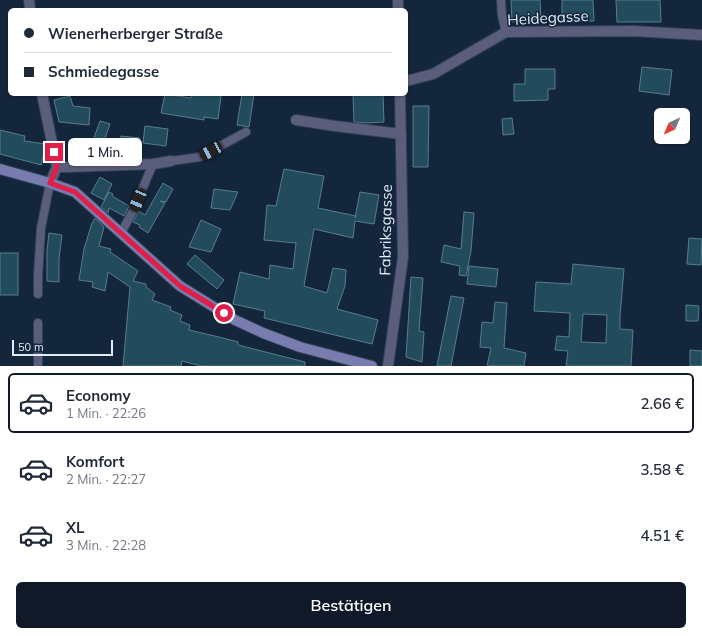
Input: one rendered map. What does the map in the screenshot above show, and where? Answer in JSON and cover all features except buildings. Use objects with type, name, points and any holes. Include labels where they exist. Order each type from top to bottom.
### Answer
[{"type":"street","name":"Heidegasse","points":[[408,80],[433,74],[506,32],[633,31],[702,35]]},
{"type":"street","points":[[42,96],[57,167],[50,183]]},
{"type":"street","name":"Fabriksgasse","points":[[388,366],[403,257],[400,96]]},
{"type":"street","points":[[296,120],[401,134]]},
{"type":"street","points":[[57,167],[153,164],[171,161]]},
{"type":"street","points":[[0,169],[50,183],[75,192],[180,286],[235,320],[263,333],[300,347],[372,366]]},
{"type":"lane","points":[[501,0],[502,16],[506,32]]},
{"type":"lane","points":[[171,161],[200,157],[246,132]]},
{"type":"lane","points":[[121,233],[133,211],[153,164]]},
{"type":"lane","points":[[38,294],[41,228],[50,183]]},
{"type":"lane","points":[[38,322],[38,366]]},
{"type":"route","points":[[54,152],[57,167],[50,183],[75,192],[180,286],[224,313]]}]
